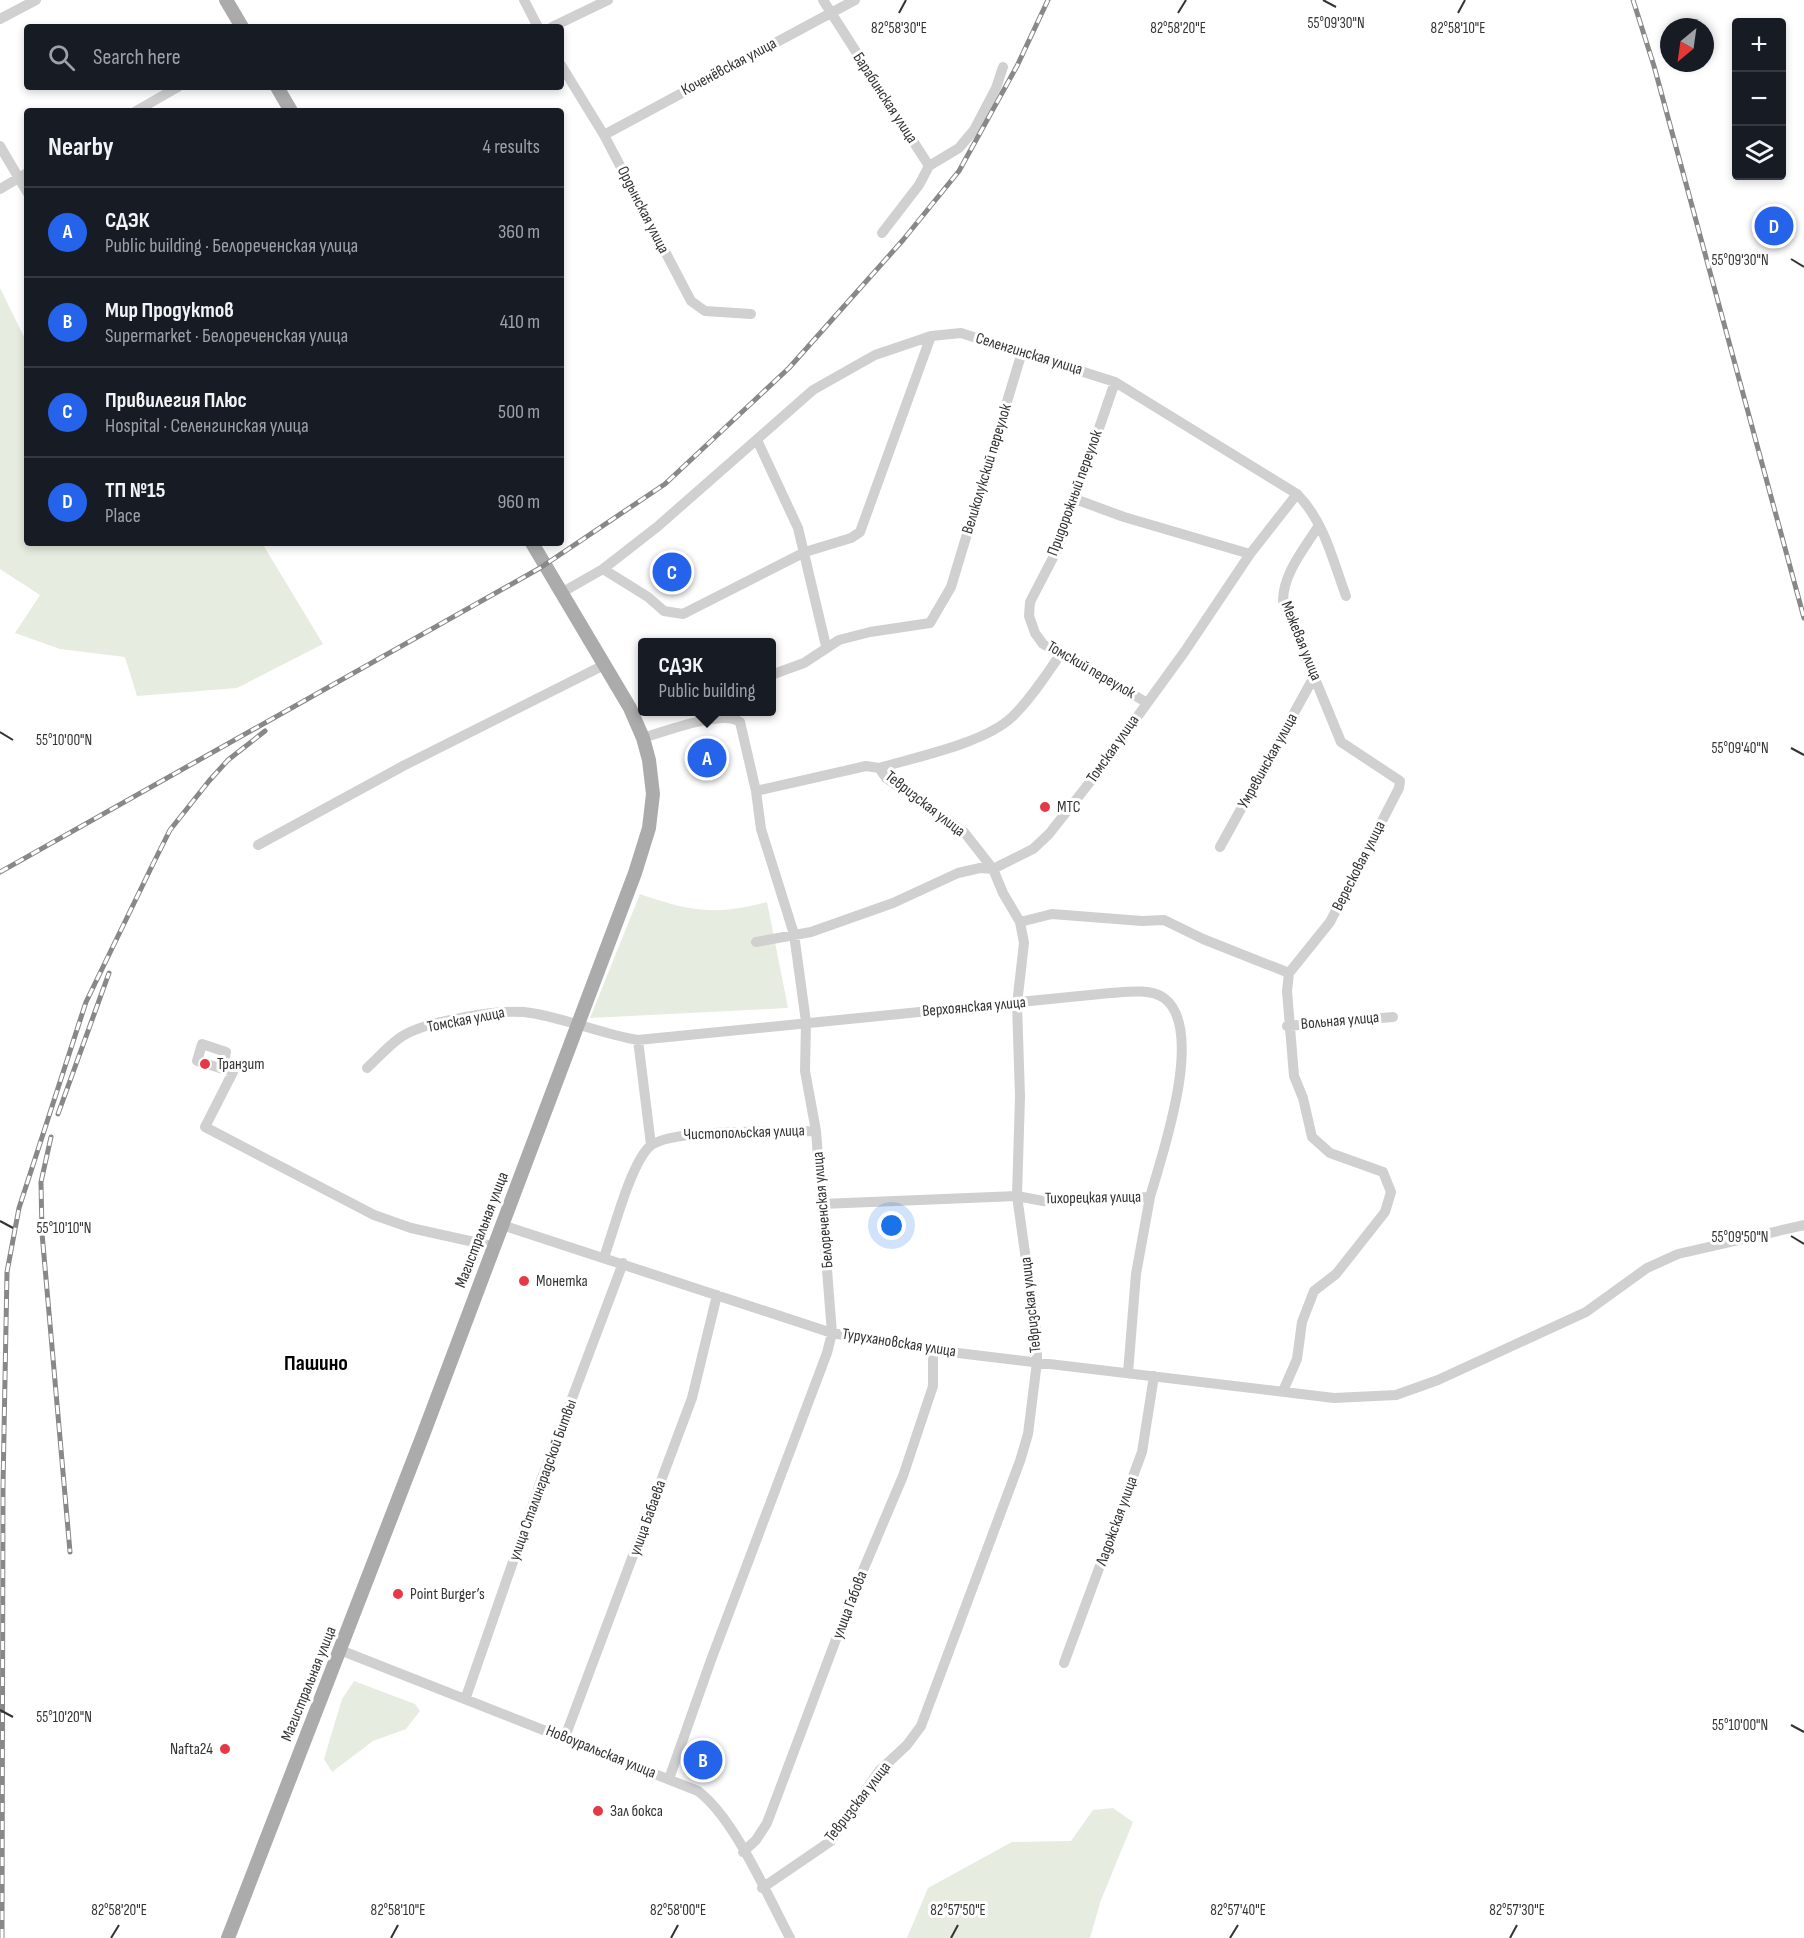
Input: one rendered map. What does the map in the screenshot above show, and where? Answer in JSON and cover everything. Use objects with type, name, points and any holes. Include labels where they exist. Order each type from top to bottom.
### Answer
[{"type":"main road","points":[[226,0],[240,24]]},
{"type":"main road","points":[[279,90],[289,108]]},
{"type":"main road","name":"Магистральная улица","points":[[228,1938],[340,1650],[635,873],[649,828],[653,794],[649,760],[643,738],[630,708],[534,546]]},
{"type":"street","points":[[0,19],[36,0]]},
{"type":"street","points":[[524,0],[536,24]]},
{"type":"street","points":[[558,24],[608,0]]},
{"type":"street","name":"Барабинская улица","points":[[823,0],[930,166]]},
{"type":"street","name":"Коченёвская улица","points":[[604,135],[855,0]]},
{"type":"street","points":[[882,233],[919,185],[930,166],[959,148],[974,130],[996,88],[1003,67]]},
{"type":"street","name":"Ордынская улица","points":[[564,70],[604,135],[691,301],[705,311],[751,314]]},
{"type":"street","points":[[141,108],[173,90]]},
{"type":"street","points":[[0,146],[23,176],[0,189]]},
{"type":"street","name":"Селенгинская улица","points":[[561,593],[603,569],[657,527],[813,390],[875,355],[931,336],[961,333],[1115,382],[1297,494]]},
{"type":"street","points":[[603,569],[648,597],[663,611],[683,614],[805,552],[851,538],[860,532],[931,336]]},
{"type":"street","name":"Великолукский переулок","points":[[826,646],[870,632],[930,623],[951,587],[1022,352]]},
{"type":"street","name":"Придорожный переулок","points":[[1029,602],[1057,550],[1115,382]]},
{"type":"street","points":[[757,440],[798,528],[826,646],[804,663],[776,673]]},
{"type":"street","points":[[1297,494],[1308,506],[1319,525],[1346,596]]},
{"type":"street","name":"Томская улица","points":[[756,942],[811,932],[893,903],[958,873],[980,868],[993,869],[1033,849],[1049,834],[1090,782],[1185,651],[1250,554],[1297,494]]},
{"type":"street","points":[[1076,499],[1124,517],[1250,554]]},
{"type":"street","name":"Межевая улица","points":[[1319,525],[1288,575],[1283,590],[1283,601],[1316,675],[1334,728]]},
{"type":"street","name":"Томский переулок","points":[[1029,602],[1029,616],[1035,633],[1043,644],[1146,702]]},
{"type":"street","points":[[756,791],[866,766],[879,768],[991,732],[1011,718],[1029,699],[1060,655]]},
{"type":"street","points":[[258,845],[403,766],[604,666]]},
{"type":"street","name":"Умревинская улица","points":[[1220,847],[1316,675]]},
{"type":"street","name":"Белореченская улица","points":[[643,738],[718,716]]},
{"type":"street","name":"Белореченская улица","points":[[669,1779],[715,1649],[827,1353],[832,1333],[816,1131],[805,1071],[806,1022],[794,934],[761,829],[756,791],[740,722],[730,716]]},
{"type":"street","name":"Вересковая улица","points":[[1289,973],[1330,922],[1399,788],[1400,781],[1394,775],[1341,742],[1334,728]]},
{"type":"street","name":"Тевризская улица","points":[[762,1888],[831,1840],[879,1771],[907,1745],[921,1726],[1020,1461],[1028,1434],[1037,1362],[1037,1338],[1017,1196],[1020,1096],[1017,1004],[1024,943],[1020,922],[1003,893],[993,869],[964,832],[886,778],[879,768]]},
{"type":"street","points":[[1020,922],[1052,914],[1142,921],[1164,920],[1203,939],[1289,973],[1287,1026],[1294,1076],[1303,1098],[1312,1137],[1330,1153],[1383,1172],[1391,1192],[1385,1212],[1336,1274],[1314,1291],[1302,1322],[1297,1359],[1283,1391]]},
{"type":"street","name":"Верхоянская улица","points":[[577,1024],[604,1034],[638,1040],[806,1022],[1142,992],[1164,997],[1172,1006],[1183,1048],[1173,1115],[1150,1197]]},
{"type":"street","name":"Томская улица","points":[[367,1068],[400,1038],[416,1030],[489,1013],[518,1011],[577,1024]]},
{"type":"street","name":"Вольная улица","points":[[1287,1026],[1393,1017]]},
{"type":"street","points":[[604,1257],[638,1163],[651,1145],[638,1040]]},
{"type":"street","points":[[223,1069],[233,1072],[205,1127],[375,1215],[411,1228],[492,1246]]},
{"type":"street","name":"Чистопольская улица","points":[[651,1145],[676,1136],[816,1131]]},
{"type":"street","name":"Тихорецкая улица","points":[[822,1204],[1017,1196],[1043,1201],[1150,1197],[1136,1274],[1128,1373]]},
{"type":"street","name":"Турухановская улица","points":[[501,1225],[832,1333],[933,1350],[1311,1395],[1365,1399],[1396,1395],[1438,1380],[1586,1312],[1647,1268],[1678,1254],[1804,1225]]},
{"type":"street","name":"улица Сталинградской Битвы","points":[[466,1698],[542,1478],[623,1263]]},
{"type":"street","name":"улица Бабаева","points":[[565,1737],[692,1398],[717,1294]]},
{"type":"street","name":"улица Габова","points":[[743,1852],[756,1840],[767,1822],[856,1586],[903,1476],[933,1386],[933,1350]]},
{"type":"street","name":"Ладожская улица","points":[[1064,1663],[1142,1452],[1154,1376]]},
{"type":"street","name":"Новоуральская улица","points":[[340,1650],[698,1791],[712,1801],[726,1820],[790,1938]]},
{"type":"shaded area","points":[[0,288],[24,337],[24,546],[264,546],[323,644],[237,688],[137,696],[125,657],[60,649],[15,633],[40,595],[0,569]]},
{"type":"shaded area","points":[[640,894],[702,910],[732,909],[767,902],[788,1008],[590,1018]]},
{"type":"shaded area","points":[[354,1681],[415,1704],[420,1711],[406,1729],[373,1741],[332,1772],[324,1759],[342,1699]]},
{"type":"shaded area","points":[[1113,1808],[1133,1822],[1101,1900],[1090,1938],[907,1938],[928,1888],[1012,1842],[1071,1841],[1093,1810]]},
{"type":"railway","points":[[0,872],[540,568],[665,484],[789,368],[903,240],[959,171],[1017,66],[1048,0]]},
{"type":"railway","points":[[1633,0],[1654,66],[1804,618]]},
{"type":"railway","points":[[2,1938],[3,1486],[7,1272],[19,1208],[86,1002],[170,830],[228,760],[265,731]]},
{"type":"railway","points":[[58,1114],[109,973]]},
{"type":"railway","points":[[51,1137],[41,1182],[42,1233],[70,1552]]},
{"type":"place","name":"ТП №15","points":[[1774,226]]},
{"type":"place","name":"Привилегия Плюс","points":[[672,572]]},
{"type":"place","name":"СДЭК","points":[[707,758]]},
{"type":"place","name":"МТС","points":[[1045,807]]},
{"type":"place","name":"Транзит","points":[[205,1064]]},
{"type":"place","name":"Монетка","points":[[524,1281]]},
{"type":"place","name":"Point Burger’s","points":[[398,1594]]},
{"type":"place","name":"Nafta24","points":[[225,1749]]},
{"type":"place","name":"Мир Продуктов","points":[[703,1760]]},
{"type":"place","name":"Зал бокса","points":[[598,1811]]},
{"type":"district","name":"Пашино","points":[[316,1363]]}]
